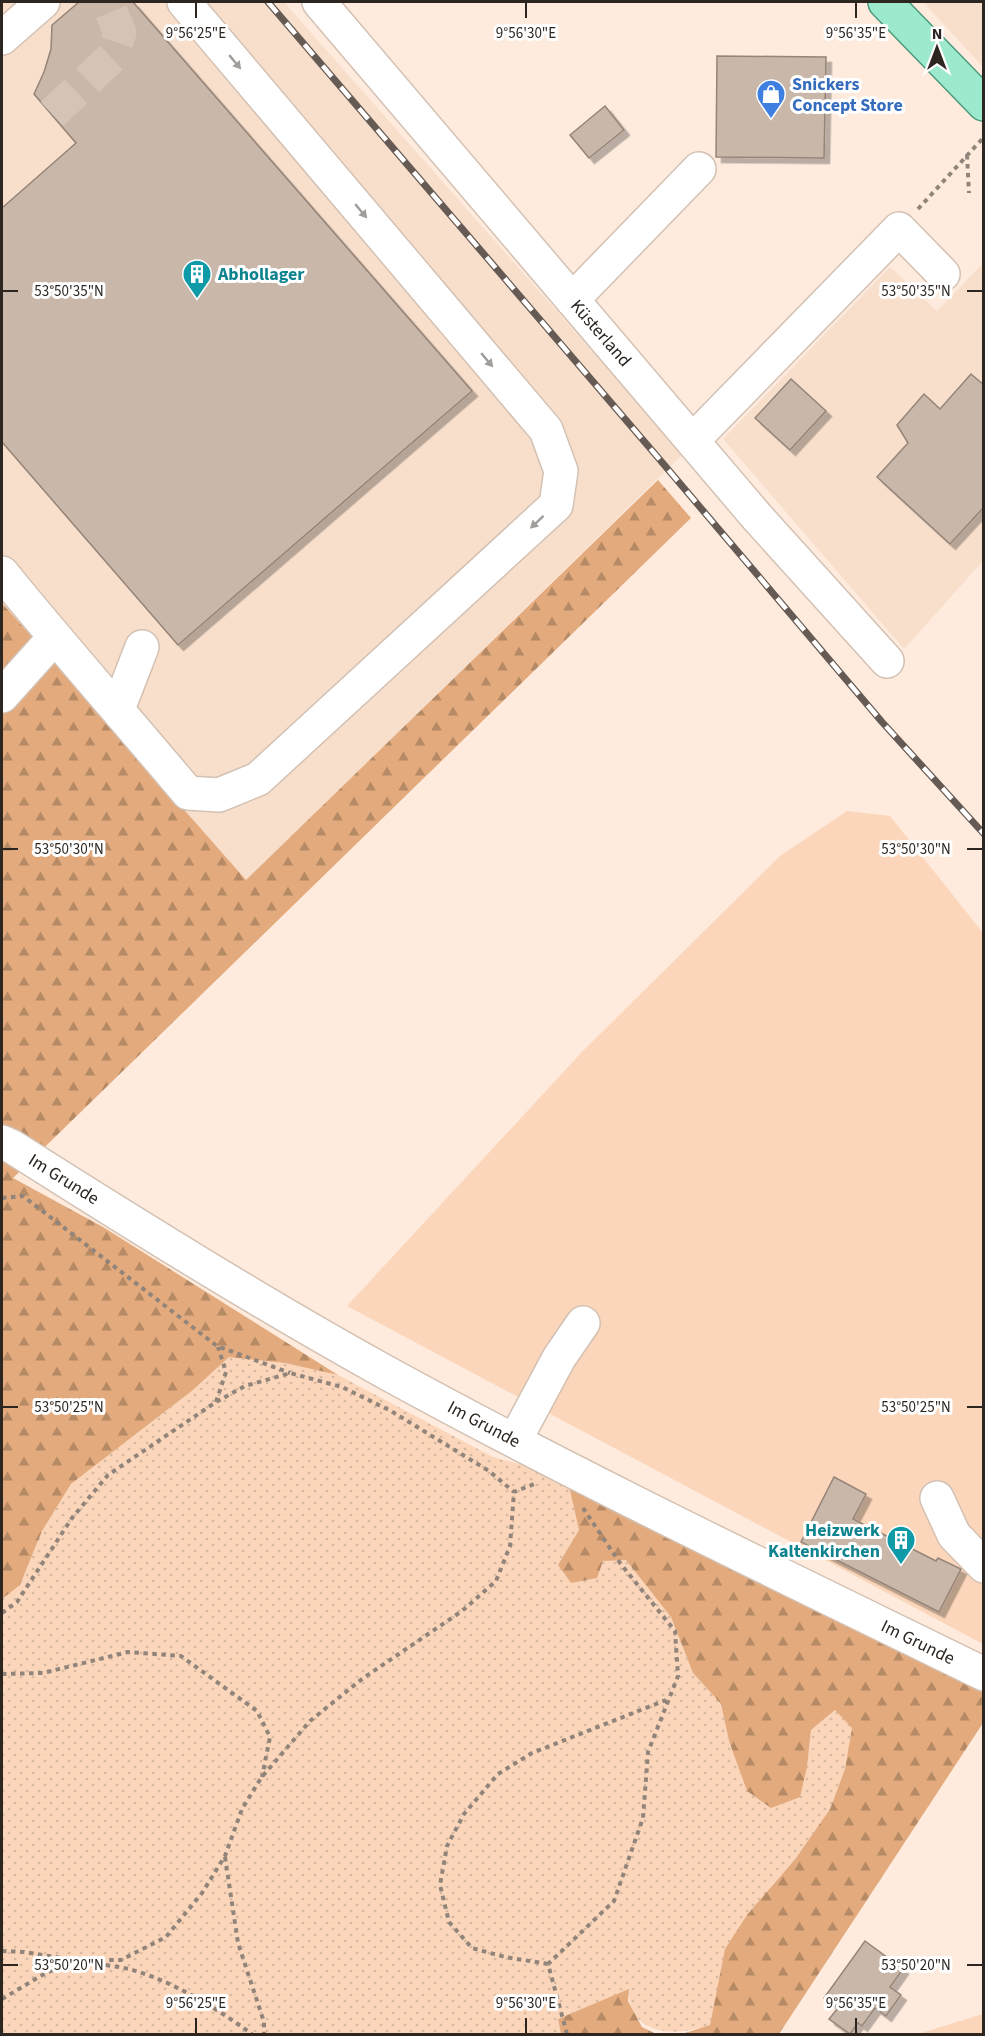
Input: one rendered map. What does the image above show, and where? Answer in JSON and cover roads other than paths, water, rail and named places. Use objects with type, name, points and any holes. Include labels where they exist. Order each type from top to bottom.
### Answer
[{"type":"main road","points":[[885,2],[984,104]]},
{"type":"street","points":[[2,38],[44,2]]},
{"type":"street","points":[[2,573],[54,638],[118,709],[188,793],[219,795],[258,778],[556,505],[561,471],[546,430],[184,2]]},
{"type":"street","name":"Küsterland","points":[[319,2],[757,517],[886,661]]},
{"type":"street","points":[[572,300],[699,169]]},
{"type":"street","points":[[693,440],[899,229],[943,274]]},
{"type":"street","points":[[2,696],[54,638]]},
{"type":"street","points":[[118,709],[142,647]]},
{"type":"street","name":"Im Grunde","points":[[5,1145],[280,1312],[388,1373],[528,1447],[984,1674]]},
{"type":"street","points":[[528,1447],[559,1358],[583,1323]]},
{"type":"street","points":[[937,1498],[954,1534],[984,1566]]},
{"type":"tunnel","points":[[52,114],[112,57],[120,33],[107,2]]},
{"type":"railway","points":[[268,2],[882,722],[984,834]]},
{"type":"place","name":"Snickers Concept Store","points":[[771,120]]},
{"type":"place","name":"Abhollager","points":[[197,300]]},
{"type":"place","name":"Heizwerk Kaltenkirchen","points":[[901,1566]]}]
